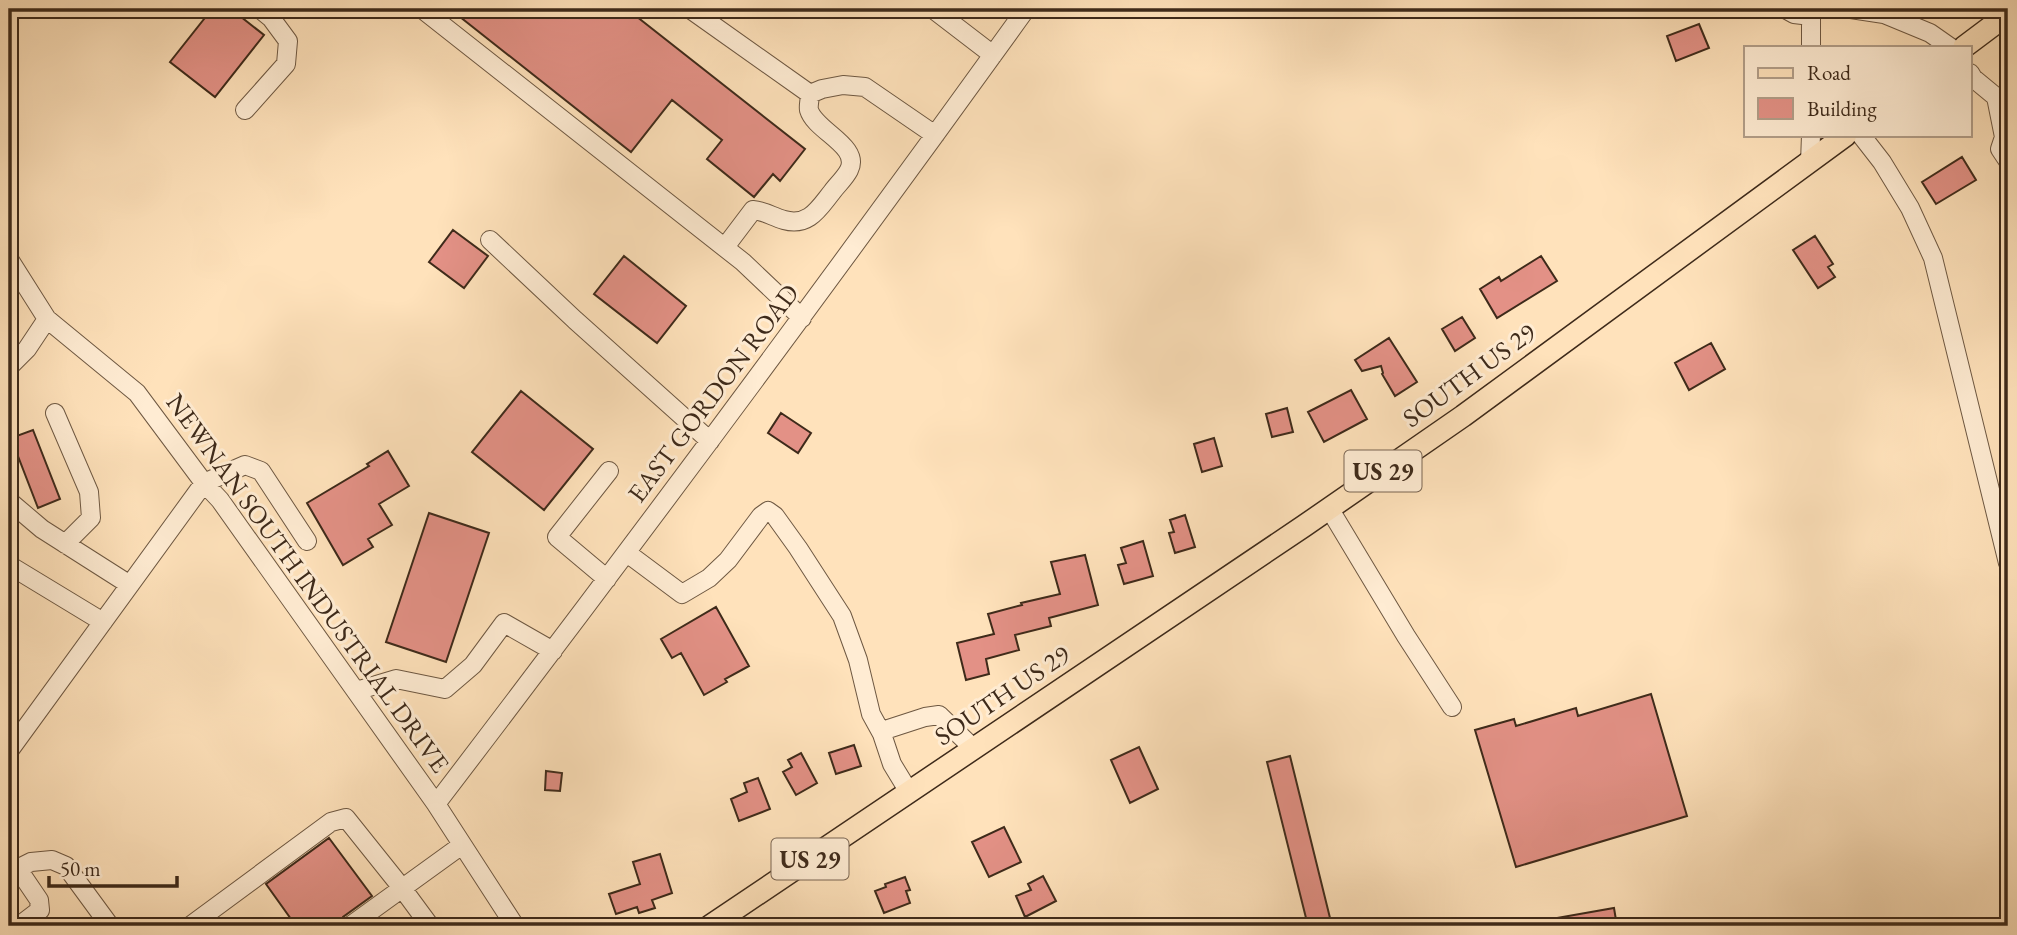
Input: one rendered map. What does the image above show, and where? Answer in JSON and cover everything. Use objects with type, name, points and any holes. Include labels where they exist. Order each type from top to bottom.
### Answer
[{"type":"main road","points":[[1965,46],[2008,14]]},
{"type":"main road","name":"SOUTH US 29","points":[[909,792],[1474,408],[1845,136]]},
{"type":"main road","name":"US 29","points":[[710,926],[909,792]]},
{"type":"street","points":[[245,110],[286,64],[288,41],[261,9]]},
{"type":"street","points":[[422,9],[743,261],[802,318]]},
{"type":"street","points":[[690,9],[810,94]]},
{"type":"street","points":[[933,9],[993,55]]},
{"type":"street","name":"EAST GORDON ROAD","points":[[436,804],[627,554],[1026,9]]},
{"type":"street","points":[[1784,9],[1794,14],[1813,12],[1811,46]]},
{"type":"street","points":[[1851,9],[1884,14],[1930,33],[1949,46]]},
{"type":"street","points":[[1972,76],[1996,97],[2004,137],[2000,149],[2008,161]]},
{"type":"street","points":[[810,94],[843,85],[865,87],[935,135]]},
{"type":"street","points":[[725,247],[753,210],[765,211],[786,221],[811,218],[850,169],[851,158],[845,148],[814,120],[809,110],[810,94]]},
{"type":"street","points":[[1810,162],[1811,136]]},
{"type":"street","points":[[1862,136],[1882,162],[1910,208],[1933,258],[2008,563]]},
{"type":"street","points":[[490,240],[710,441]]},
{"type":"street","name":"NEWNAN SOUTH INDUSTRIAL DRIVE","points":[[9,259],[47,319],[137,393],[219,500],[436,804],[515,926]]},
{"type":"street","points":[[9,367],[27,349],[47,319]]},
{"type":"street","points":[[55,413],[89,492],[91,518],[65,544]]},
{"type":"street","points":[[9,751],[204,483],[245,465],[261,471],[307,541]]},
{"type":"street","points":[[607,579],[556,537],[609,471]]},
{"type":"street","points":[[9,501],[42,529],[130,585]]},
{"type":"street","points":[[1329,508],[1452,707]]},
{"type":"street","points":[[627,554],[682,594],[709,578],[728,560],[761,516],[768,511],[775,516],[842,616],[858,660],[871,714],[882,734],[892,764],[909,792]]},
{"type":"street","points":[[9,565],[103,622]]},
{"type":"street","points":[[356,691],[396,678],[445,689],[473,665],[504,623],[553,651]]},
{"type":"street","points":[[882,734],[885,730],[925,717],[939,716],[973,748]]},
{"type":"street","points":[[190,926],[331,822],[346,818],[430,926]]},
{"type":"street","points":[[350,926],[462,845]]},
{"type":"street","points":[[19,926],[40,910],[39,900],[14,871],[32,862],[52,860],[66,866],[110,926]]},
{"type":"building","points":[[212,9],[231,9],[264,35],[215,97],[170,62]]},
{"type":"building","points":[[450,9],[627,9],[805,149],[780,181],[773,174],[754,197],[707,159],[722,140],[672,100],[631,152]]},
{"type":"building","points":[[1699,24],[1709,48],[1676,61],[1667,36]]},
{"type":"building","points":[[1962,157],[1976,180],[1936,204],[1922,182]]},
{"type":"building","points":[[453,230],[488,256],[464,288],[429,262]]},
{"type":"building","points":[[1815,236],[1833,264],[1828,267],[1835,277],[1818,288],[1793,250]]},
{"type":"building","points":[[624,256],[686,306],[657,343],[594,294]]},
{"type":"building","points":[[1541,256],[1557,281],[1497,318],[1480,289],[1499,277],[1501,281]]},
{"type":"building","points":[[1462,317],[1475,338],[1455,351],[1442,329]]},
{"type":"building","points":[[1389,338],[1417,382],[1395,396],[1382,374],[1381,366],[1362,371],[1355,360]]},
{"type":"building","points":[[1711,343],[1725,369],[1689,390],[1675,363]]},
{"type":"building","points":[[1351,390],[1367,419],[1324,442],[1308,412]]},
{"type":"building","points":[[521,391],[593,449],[544,510],[472,452]]},
{"type":"building","points":[[1287,408],[1293,432],[1272,437],[1266,414]]},
{"type":"building","points":[[781,413],[811,433],[798,453],[768,433]]},
{"type":"building","points":[[33,430],[60,499],[38,508],[11,438]]},
{"type":"building","points":[[1214,438],[1222,466],[1202,472],[1194,444]]},
{"type":"building","points":[[388,451],[409,486],[379,504],[392,525],[368,539],[373,547],[343,565],[307,503],[369,466],[367,464]]},
{"type":"building","points":[[429,513],[489,533],[446,662],[386,642]]},
{"type":"building","points":[[1185,515],[1195,547],[1175,553],[1169,533],[1174,532],[1170,520]]},
{"type":"building","points":[[1143,541],[1153,576],[1124,584],[1118,565],[1126,563],[1121,548]]},
{"type":"building","points":[[1085,555],[1098,605],[1049,618],[1051,626],[1015,635],[1019,650],[986,659],[989,674],[966,680],[957,643],[994,634],[988,614],[1060,594],[1051,562]]},
{"type":"building","points":[[716,607],[749,666],[704,695],[681,653],[672,658],[661,639]]},
{"type":"building","points":[[1651,694],[1687,816],[1516,867],[1475,730],[1514,719],[1516,726],[1576,708],[1578,716]]},
{"type":"building","points":[[854,745],[861,766],[836,774],[829,753]]},
{"type":"building","points":[[1139,747],[1158,789],[1130,803],[1111,760]]},
{"type":"building","points":[[801,753],[817,783],[796,795],[783,772],[792,767],[788,760]]},
{"type":"building","points":[[1290,756],[1332,926],[1308,926],[1267,762]]},
{"type":"building","points":[[546,771],[562,773],[560,791],[545,790]]},
{"type":"building","points":[[758,778],[770,809],[739,821],[731,799],[747,792],[744,783]]},
{"type":"building","points":[[1004,827],[1021,862],[989,877],[972,842]]},
{"type":"building","points":[[329,838],[372,896],[343,917],[339,926],[296,926],[266,884]]},
{"type":"building","points":[[660,854],[672,893],[652,900],[655,908],[639,913],[637,907],[616,914],[609,894],[640,884],[633,862]]},
{"type":"building","points":[[1043,876],[1056,901],[1025,917],[1016,896],[1031,890],[1028,884]]},
{"type":"building","points":[[905,877],[910,890],[906,891],[910,903],[884,913],[875,891],[886,887],[885,884]]},
{"type":"building","points":[[1614,908],[1617,926],[1552,926],[1551,919]]}]
